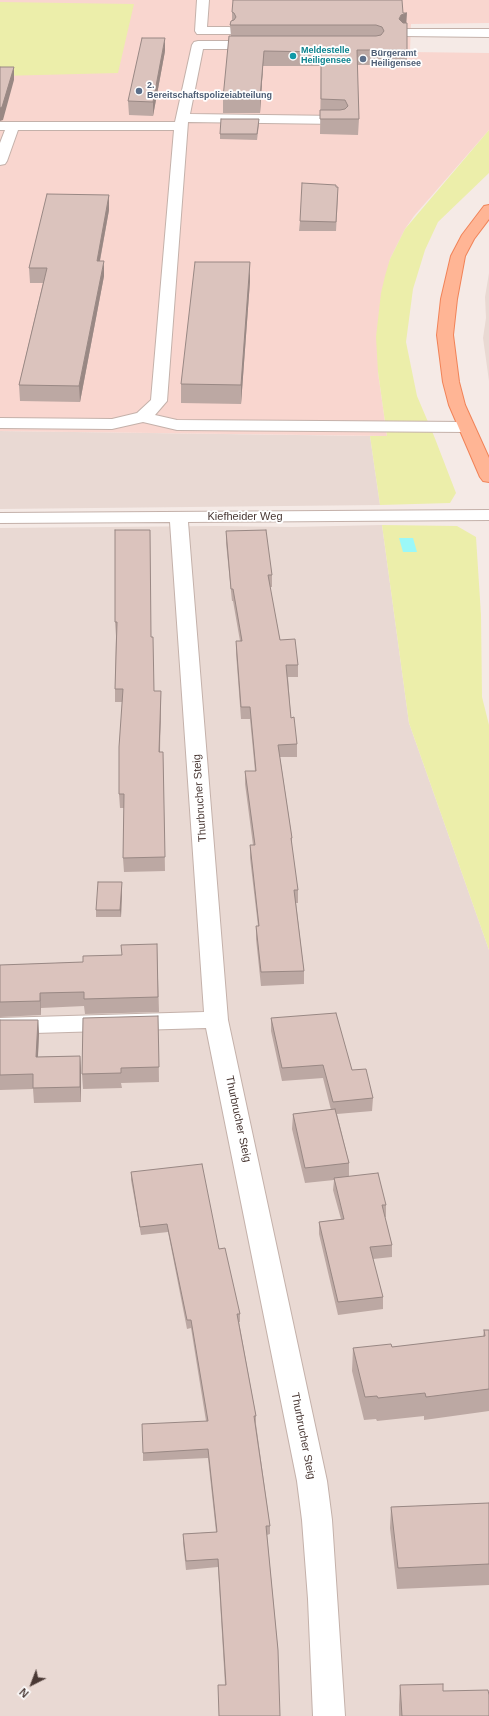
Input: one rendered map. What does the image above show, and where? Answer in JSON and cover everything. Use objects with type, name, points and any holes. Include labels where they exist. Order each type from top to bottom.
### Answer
[{"type":"main road","points":[[489,209],[467,238],[458,256],[453,275],[446,320],[446,353],[457,405],[489,477]]},
{"type":"street","points":[[143,417],[159,402],[182,122],[201,31],[202,0]]},
{"type":"street","points":[[201,31],[241,31]]},
{"type":"street","points":[[406,33],[489,33]]},
{"type":"street","points":[[198,45],[268,45]]},
{"type":"street","points":[[450,45],[489,45]]},
{"type":"street","points":[[0,161],[6,126],[339,120]]},
{"type":"street","points":[[0,422],[112,424],[143,417],[178,425],[466,427]]},
{"type":"street","name":"Kiefheider Weg","points":[[0,518],[489,515]]},
{"type":"street","name":"Thurbrucher Steig","points":[[179,517],[216,1020],[312,1481],[317,1520],[323,1599],[329,1716]]},
{"type":"street","points":[[0,1026],[216,1020]]},
{"type":"shaded area","points":[[0,0],[489,0],[489,23],[411,24],[410,52],[489,53],[489,130],[414,216],[405,229],[390,259],[378,372],[387,436],[0,431]]},
{"type":"shaded area","points":[[489,273],[489,381],[483,338],[486,318],[485,297]]},
{"type":"shaded area","points":[[0,431],[370,436],[380,505],[0,509]]},
{"type":"shaded area","points":[[382,525],[409,723],[489,950],[489,1716],[0,1716],[0,528],[216,526],[292,527]]},
{"type":"green space","points":[[0,2],[134,4],[118,73],[0,76]]},
{"type":"green space","points":[[489,130],[489,173],[438,222],[425,250],[413,289],[406,342],[417,396],[456,493],[450,503],[380,505],[370,436],[387,436],[378,372],[376,337],[381,293],[385,276],[390,259],[405,229]]},
{"type":"green space","points":[[382,525],[457,526],[476,537],[481,615],[482,697],[489,725],[489,950],[409,723]]},
{"type":"water","points":[[399,538],[413,538],[417,552],[403,552]]},
{"type":"building","points":[[233,0],[402,0],[403,13],[407,13],[401,15],[399,19],[403,23],[407,23],[407,50],[357,50],[359,119],[320,119],[320,110],[340,110],[345,109],[348,106],[345,100],[321,99],[321,52],[264,51],[260,98],[223,98],[229,36],[376,36],[381,35],[384,31],[382,27],[376,25],[230,25],[231,21],[236,17],[232,12]]},
{"type":"building","points":[[142,38],[165,38],[153,102],[128,101]]},
{"type":"building","points":[[0,67],[14,67],[2,107],[0,108]]},
{"type":"building","points":[[221,119],[259,119],[257,134],[220,134]]},
{"type":"building","points":[[302,183],[336,185],[336,187],[338,187],[336,222],[300,221]]},
{"type":"building","points":[[47,194],[109,195],[97,261],[104,261],[79,386],[19,385],[47,268],[29,268]]},
{"type":"building","points":[[195,262],[250,262],[241,385],[181,384]]},
{"type":"building","points":[[115,530],[150,530],[151,637],[153,637],[154,691],[161,691],[159,752],[163,752],[165,857],[123,858],[124,794],[119,794],[119,747],[123,689],[115,689],[117,622],[115,622]]},
{"type":"building","points":[[266,530],[272,575],[268,575],[280,640],[295,639],[298,665],[286,665],[291,718],[294,717],[297,744],[278,745],[298,890],[294,890],[304,971],[261,972],[256,926],[259,926],[250,845],[255,845],[245,771],[256,771],[250,707],[241,707],[236,641],[242,641],[233,589],[231,589],[226,531]]},
{"type":"building","points":[[98,882],[122,882],[120,910],[96,910]]},
{"type":"building","points":[[157,944],[158,997],[84,999],[84,992],[40,993],[40,1001],[0,1002],[0,965],[83,962],[83,956],[122,955],[121,945]]},
{"type":"building","points":[[336,1013],[352,1070],[366,1069],[373,1098],[333,1102],[323,1065],[282,1068],[271,1018]]},
{"type":"building","points":[[158,1016],[159,1067],[121,1068],[121,1073],[82,1074],[83,1018]]},
{"type":"building","points":[[0,1020],[38,1020],[36,1057],[80,1056],[80,1087],[33,1088],[33,1074],[0,1075]]},
{"type":"building","points":[[335,1109],[349,1163],[305,1168],[293,1114]]},
{"type":"building","points":[[202,1164],[219,1249],[225,1248],[240,1314],[237,1314],[256,1416],[254,1416],[270,1526],[266,1526],[278,1650],[280,1716],[219,1716],[218,1685],[226,1685],[218,1559],[186,1561],[183,1534],[217,1532],[208,1449],[143,1453],[142,1424],[208,1421],[191,1320],[187,1320],[167,1224],[140,1227],[131,1172]]},
{"type":"building","points":[[378,1173],[386,1205],[382,1205],[392,1245],[370,1247],[383,1297],[338,1302],[319,1222],[344,1219],[334,1178]]},
{"type":"building","points":[[484,1330],[489,1330],[489,1389],[426,1397],[425,1393],[378,1398],[377,1396],[365,1397],[353,1348],[391,1344],[392,1347],[485,1336]]},
{"type":"building","points":[[489,1503],[489,1564],[398,1568],[391,1507]]},
{"type":"building","points":[[443,1684],[443,1691],[488,1690],[489,1716],[402,1716],[400,1685]]},
{"type":"place","name":"Meldestelle Heiligensee","points":[[293,56]]},
{"type":"place","name":"Bürgeramt Heiligensee","points":[[363,59]]},
{"type":"place","name":"2. Bereitschaftspolizeiabteilung","points":[[139,91]]}]
